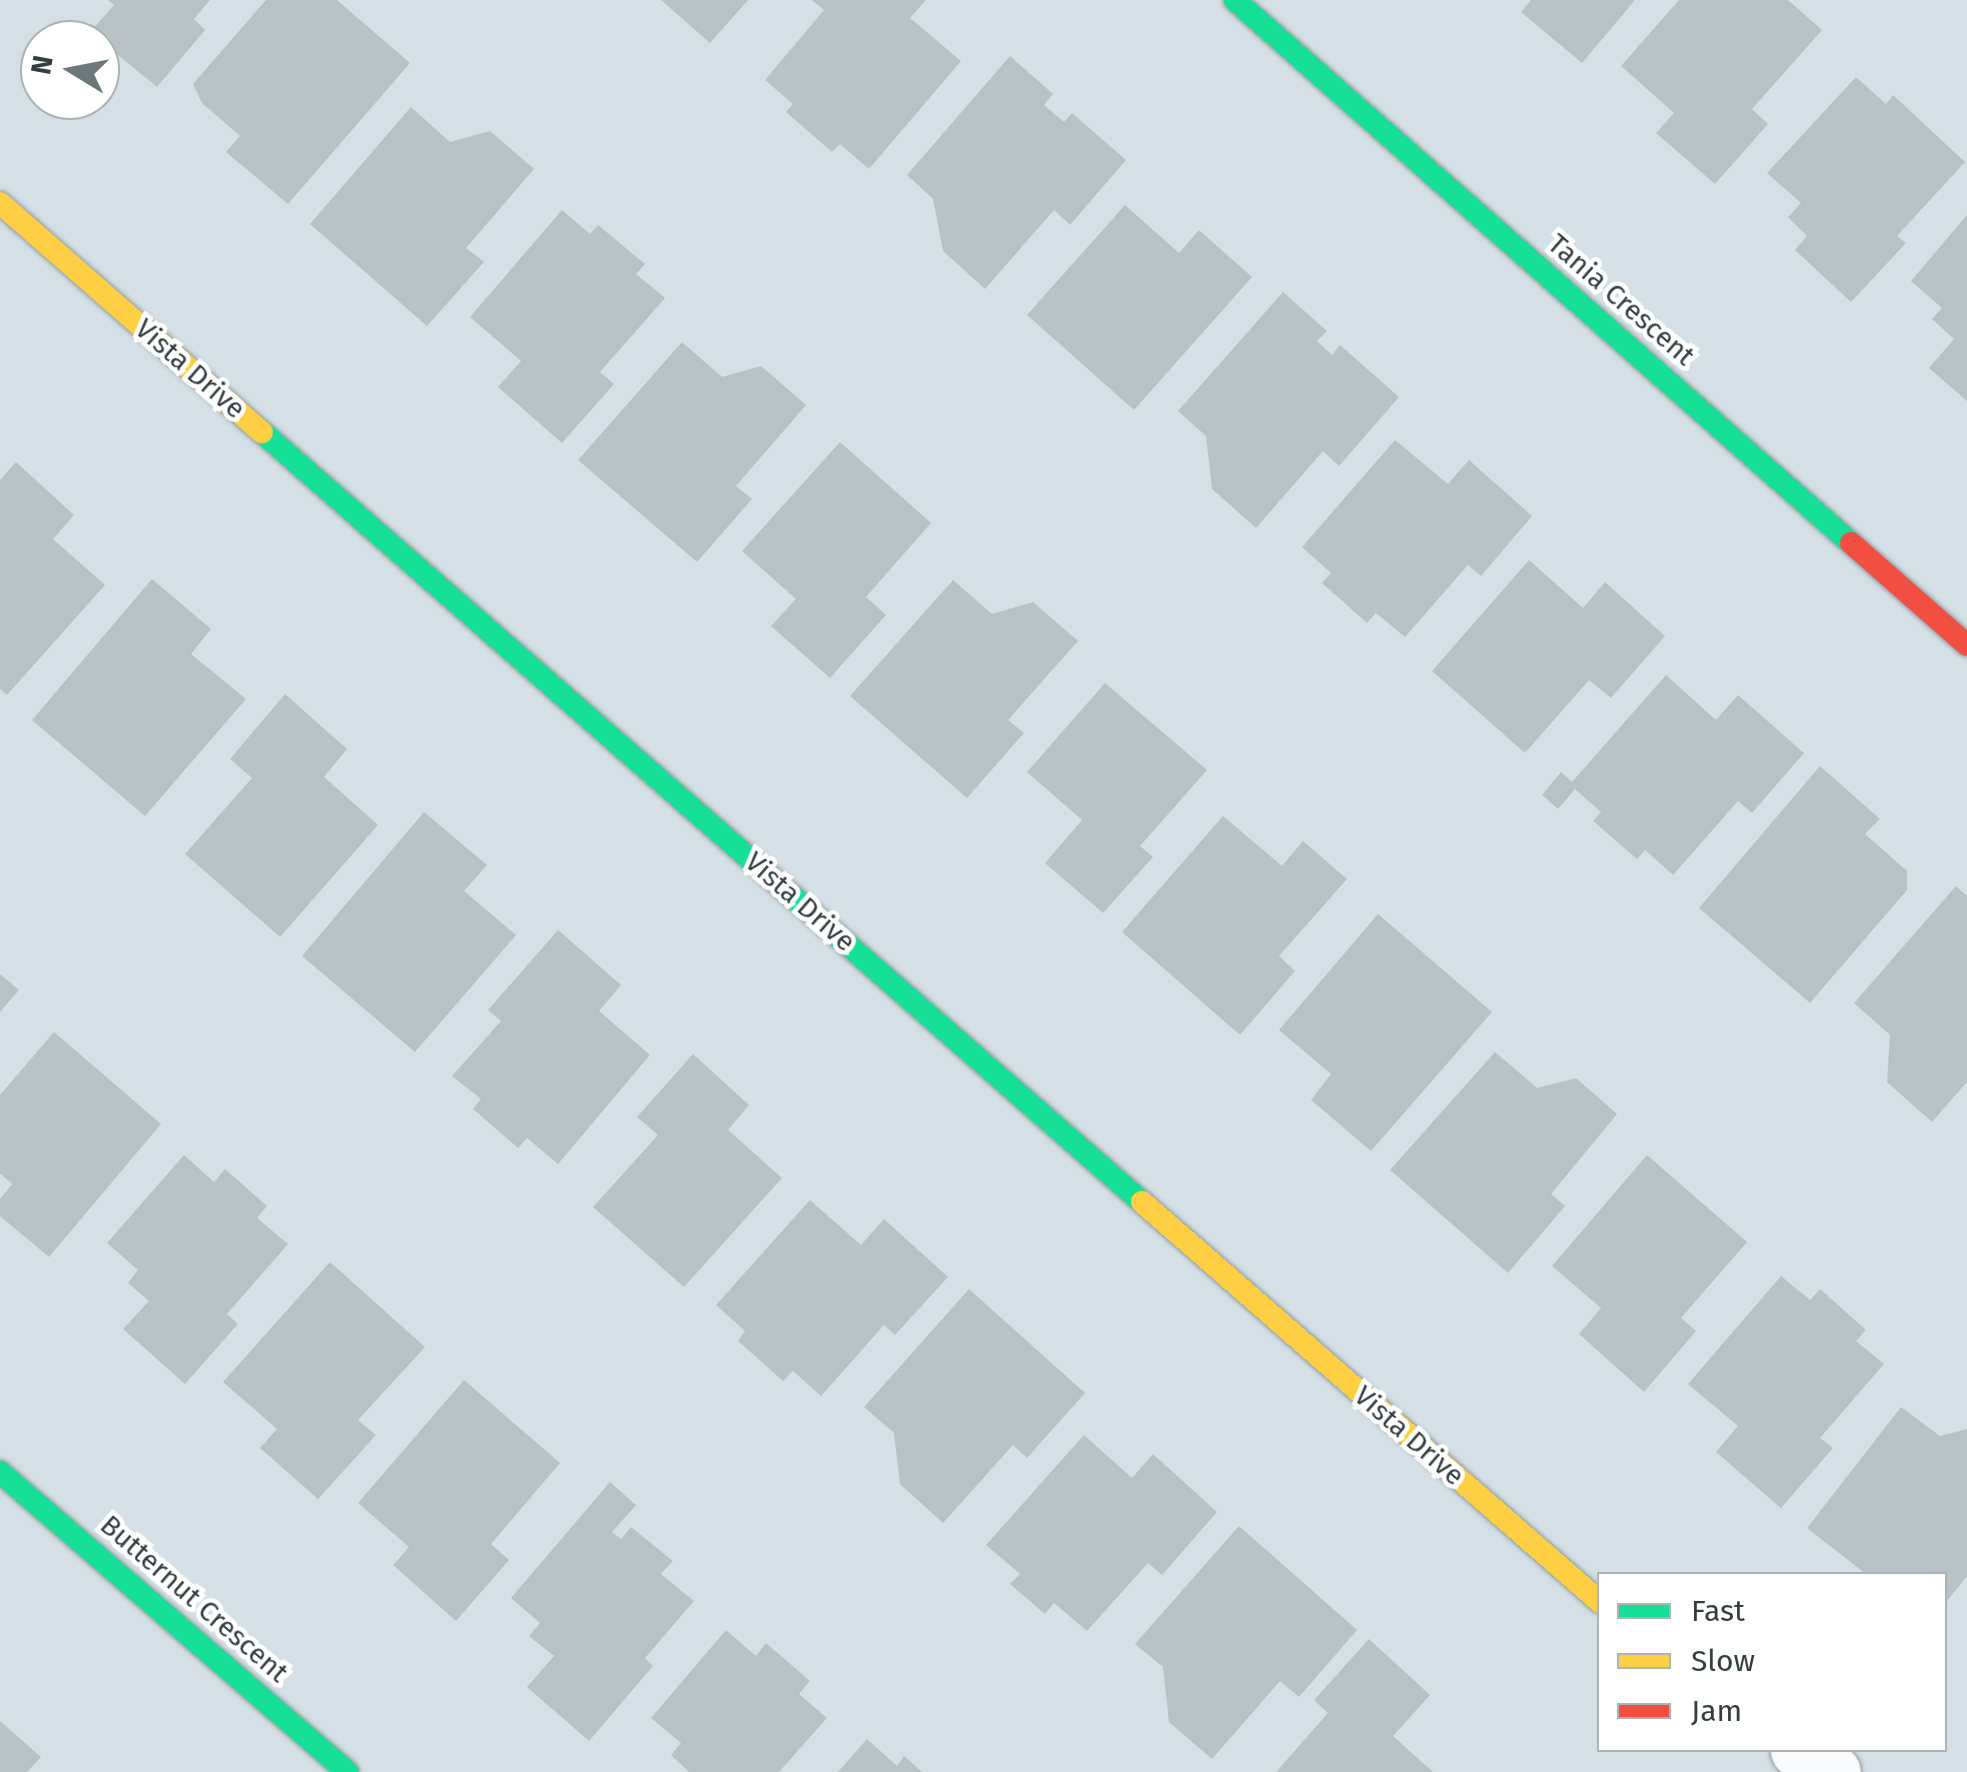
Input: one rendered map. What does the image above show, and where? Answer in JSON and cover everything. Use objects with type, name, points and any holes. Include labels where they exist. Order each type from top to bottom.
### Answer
[{"type":"street","name":"Tania Crescent","points":[[1235,0],[1967,645]]},
{"type":"street","name":"Vista Drive","points":[[0,202],[1597,1599]]},
{"type":"street","name":"Butternut Crescent","points":[[0,1472],[348,1772]]},
{"type":"street","points":[[1801,1752],[1833,1772]]},
{"type":"building","points":[[108,0],[210,0],[194,19],[205,30],[157,87],[120,57],[120,20],[101,20],[114,5]]},
{"type":"building","points":[[266,0],[337,0],[410,63],[288,204],[226,152],[240,136],[202,103],[193,84]]},
{"type":"building","points":[[661,0],[748,0],[710,43]]},
{"type":"building","points":[[812,0],[926,0],[910,18],[961,61],[869,169],[840,144],[832,152],[786,112],[793,104],[765,80],[824,10]]},
{"type":"building","points":[[1531,0],[1635,0],[1582,63],[1521,12]]},
{"type":"building","points":[[1679,0],[1788,0],[1822,30],[1752,109],[1768,124],[1715,184],[1656,133],[1674,113],[1621,66]]},
{"type":"building","points":[[1010,56],[1053,94],[1044,105],[1064,122],[1072,113],[1126,160],[1070,225],[1054,210],[985,289],[943,251],[933,199],[907,175]]},
{"type":"building","points":[[1856,77],[1886,104],[1893,95],[1965,162],[1897,236],[1906,243],[1851,302],[1795,250],[1807,236],[1788,217],[1801,203],[1767,173]]},
{"type":"building","points":[[411,107],[450,142],[490,131],[534,169],[466,248],[484,262],[427,326],[310,224]]},
{"type":"building","points":[[1125,205],[1179,253],[1199,230],[1252,277],[1134,410],[1027,315]]},
{"type":"building","points":[[562,210],[590,234],[598,225],[645,264],[636,274],[665,298],[600,372],[614,384],[562,443],[498,387],[521,361],[470,317]]},
{"type":"building","points":[[1967,215],[1967,401],[1929,368],[1954,339],[1932,319],[1942,308],[1911,281]]},
{"type":"building","points":[[1283,292],[1327,331],[1317,341],[1332,355],[1340,345],[1399,397],[1339,466],[1323,451],[1256,528],[1212,489],[1206,436],[1178,411]]},
{"type":"building","points":[[682,342],[722,377],[761,366],[806,405],[736,486],[752,499],[697,562],[578,460]]},
{"type":"building","points":[[1395,440],[1448,484],[1469,460],[1532,516],[1481,576],[1468,565],[1405,637],[1376,613],[1367,623],[1322,583],[1331,573],[1302,547]]},
{"type":"building","points":[[840,442],[931,523],[866,597],[886,615],[830,678],[771,626],[796,599],[742,551]]},
{"type":"building","points":[[16,462],[74,515],[53,539],[105,585],[7,695],[0,689],[0,480]]},
{"type":"building","points":[[1529,560],[1583,608],[1605,582],[1665,636],[1611,698],[1589,680],[1525,753],[1432,671]]},
{"type":"building","points":[[152,579],[211,629],[191,654],[246,699],[145,816],[32,720]]},
{"type":"building","points":[[953,580],[992,614],[1033,602],[1078,641],[1008,720],[1024,733],[967,798],[850,696]]},
{"type":"building","points":[[1666,675],[1716,720],[1738,695],[1804,753],[1752,813],[1738,801],[1673,875],[1645,850],[1637,859],[1593,821],[1601,812],[1575,789],[1558,809],[1542,795],[1561,772],[1572,782]]},
{"type":"building","points":[[1105,683],[1207,770],[1140,846],[1153,857],[1103,913],[1045,863],[1082,820],[1027,772]]},
{"type":"building","points":[[285,694],[347,749],[324,777],[378,825],[280,937],[185,854],[252,778],[230,759]]},
{"type":"building","points":[[1820,766],[1880,819],[1865,834],[1907,871],[1907,890],[1810,1003],[1699,908]]},
{"type":"building","points":[[424,812],[487,865],[464,891],[516,935],[415,1052],[302,956]]},
{"type":"building","points":[[1223,816],[1282,866],[1303,841],[1347,879],[1279,956],[1295,971],[1240,1035],[1122,932]]},
{"type":"building","points":[[1956,886],[1967,896],[1967,1082],[1932,1122],[1887,1082],[1890,1035],[1854,1003]]},
{"type":"building","points":[[1378,914],[1492,1012],[1371,1151],[1311,1100],[1331,1074],[1279,1030]]},
{"type":"building","points":[[558,930],[621,985],[599,1011],[650,1055],[558,1164],[527,1138],[518,1148],[473,1109],[481,1099],[452,1076],[501,1021],[488,1010]]},
{"type":"building","points":[[0,974],[19,990],[0,1012]]},
{"type":"building","points":[[54,1032],[161,1124],[49,1257],[0,1216],[0,1199],[12,1184],[0,1173],[0,1095]]},
{"type":"building","points":[[1495,1052],[1537,1088],[1576,1078],[1617,1114],[1551,1194],[1565,1206],[1508,1273],[1390,1170]]},
{"type":"building","points":[[693,1054],[749,1105],[728,1130],[782,1178],[684,1287],[593,1207],[658,1135],[637,1117]]},
{"type":"building","points":[[184,1155],[214,1182],[225,1169],[267,1206],[257,1218],[288,1244],[227,1314],[238,1324],[185,1384],[123,1329],[149,1301],[128,1283],[138,1270],[107,1243]]},
{"type":"building","points":[[1647,1155],[1747,1242],[1681,1318],[1696,1331],[1644,1392],[1579,1334],[1601,1308],[1552,1266]]},
{"type":"building","points":[[810,1200],[861,1245],[884,1219],[948,1277],[895,1335],[884,1325],[821,1396],[793,1371],[783,1381],[738,1341],[745,1331],[716,1305]]},
{"type":"building","points":[[330,1262],[425,1347],[358,1420],[376,1435],[318,1499],[260,1448],[277,1429],[223,1382]]},
{"type":"building","points":[[1781,1276],[1810,1300],[1820,1289],[1866,1330],[1856,1341],[1884,1364],[1820,1438],[1833,1448],[1781,1508],[1716,1452],[1738,1426],[1688,1384]]},
{"type":"building","points":[[969,1289],[1085,1393],[1027,1458],[1013,1445],[943,1523],[900,1484],[894,1433],[864,1407]]},
{"type":"building","points":[[464,1380],[560,1463],[491,1544],[509,1560],[456,1621],[393,1565],[409,1547],[358,1503]]},
{"type":"building","points":[[1901,1407],[1940,1436],[1967,1429],[1967,1576],[1947,1601],[1947,1572],[1863,1572],[1807,1528]]},
{"type":"building","points":[[1084,1435],[1132,1478],[1153,1454],[1217,1512],[1162,1575],[1148,1563],[1087,1631],[1054,1603],[1045,1614],[1010,1584],[1020,1574],[986,1545]]},
{"type":"building","points":[[610,1482],[636,1505],[612,1532],[621,1539],[631,1527],[673,1561],[661,1574],[694,1601],[645,1658],[653,1666],[589,1741],[527,1687],[554,1656],[529,1636],[540,1623],[511,1598]]},
{"type":"building","points":[[1239,1526],[1357,1630],[1299,1697],[1280,1681],[1212,1759],[1169,1722],[1163,1667],[1135,1644]]},
{"type":"building","points":[[726,1630],[756,1656],[766,1643],[810,1681],[799,1694],[827,1718],[779,1772],[689,1772],[671,1755],[681,1743],[651,1718]]},
{"type":"building","points":[[1369,1639],[1430,1695],[1393,1736],[1433,1772],[1276,1772],[1328,1713],[1314,1700]]},
{"type":"building","points":[[0,1721],[41,1757],[27,1772],[0,1772]]},
{"type":"building","points":[[867,1739],[897,1766],[904,1756],[922,1772],[838,1772]]},
{"type":"traffic: fast","points":[[1235,0],[1851,543]]},
{"type":"traffic: fast","points":[[262,432],[1142,1202]]},
{"type":"traffic: fast","points":[[0,1472],[348,1772]]},
{"type":"traffic: slow","points":[[0,203],[262,432]]},
{"type":"traffic: slow","points":[[1142,1202],[1597,1599]]},
{"type":"traffic: jam","points":[[1851,543],[1967,645]]}]
